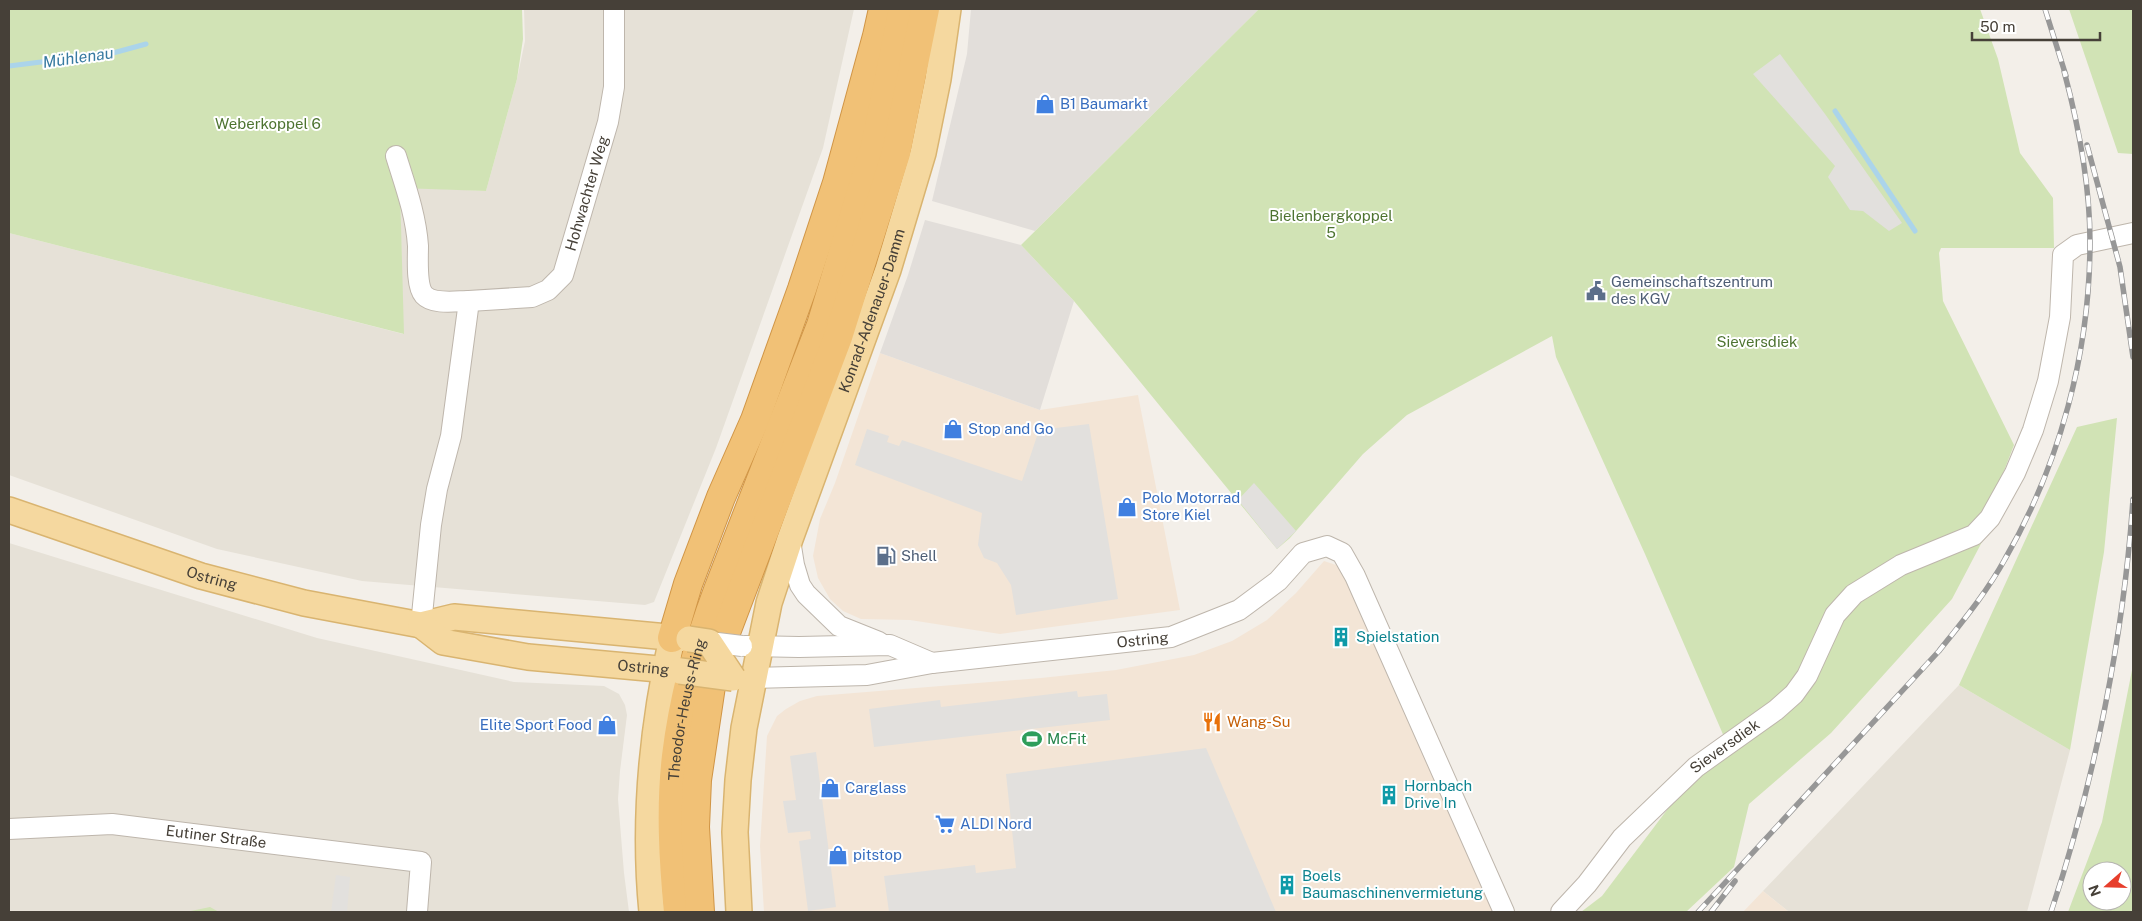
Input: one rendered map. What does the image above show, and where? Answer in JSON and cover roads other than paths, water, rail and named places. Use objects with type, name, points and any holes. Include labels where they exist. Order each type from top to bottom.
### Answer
[{"type":"highway","points":[[690,640],[688,584],[721,497],[755,420],[802,289],[837,183],[878,36],[883,9]]},
{"type":"highway","name":"Konrad-Adenauer-Damm","points":[[767,526],[820,325],[875,146],[903,9]]},
{"type":"highway","name":"Konrad-Adenauer-Damm","points":[[767,526],[838,337],[896,153],[925,9]]},
{"type":"highway","name":"Theodor-Heuss-Ring","points":[[678,912],[674,864],[673,811],[676,756],[689,684],[702,632],[767,526]]},
{"type":"highway","name":"Theodor-Heuss-Ring","points":[[700,912],[695,827],[697,780],[711,686],[725,635],[767,526]]},
{"type":"main road","name":"Konrad-Adenauer-Damm","points":[[751,646],[769,603],[767,526],[888,270],[923,152],[938,79],[948,9]]},
{"type":"main road","name":"Ostring","points":[[9,510],[152,560],[304,604],[421,625],[454,617],[690,640]]},
{"type":"main road","name":"Ostring","points":[[421,625],[443,642],[528,656],[744,678]]},
{"type":"main road","points":[[672,670],[690,640],[744,678]]},
{"type":"main road","points":[[724,912],[720,819],[723,774],[734,704],[744,678],[751,646]]},
{"type":"main road","name":"Theodor-Heuss-Ring","points":[[652,912],[647,821],[655,742],[672,670]]},
{"type":"main road","points":[[739,912],[736,883],[735,832],[744,728],[744,678]]},
{"type":"main road","points":[[720,819],[736,883]]},
{"type":"street","name":"Hohwachter Weg","points":[[396,156],[411,205],[418,241],[420,284],[424,295],[433,300],[469,301],[532,297],[548,290],[563,275],[608,122],[614,87],[614,9]]},
{"type":"street","name":"Sieversdiek","points":[[1561,912],[1587,884],[1622,838],[1696,767],[1776,710],[1794,694],[1807,676],[1834,616],[1854,594],[1901,565],[1974,535],[1990,518],[2015,473],[2033,430],[2048,381],[2060,317],[2063,255],[2077,245],[2133,233]]},
{"type":"street","points":[[421,625],[431,525],[437,489],[451,436],[469,301]]},
{"type":"street","name":"Ostring","points":[[767,526],[794,565],[800,585],[806,594],[839,626],[885,645]]},
{"type":"street","name":"Ostring","points":[[744,678],[867,675],[932,663],[1171,637],[1239,610],[1278,581],[1303,553],[1326,546],[1342,553],[1355,576],[1504,912]]},
{"type":"street","name":"Ostring","points":[[690,640],[751,646],[890,644],[932,663]]},
{"type":"street","name":"Eutiner Straße","points":[[9,828],[112,824],[421,862],[417,912]]},
{"type":"waterway","name":"Mühlenau","points":[[9,66],[113,53],[146,44]]},
{"type":"waterway","points":[[1835,111],[1915,231]]},
{"type":"railway","points":[[2045,9],[2066,76]]},
{"type":"railway","points":[[1698,912],[1939,651],[1998,571],[2024,523],[2041,485],[2056,446],[2078,366],[2089,283],[2090,242],[2086,177],[2079,134],[2064,71]]},
{"type":"railway","points":[[2087,145],[2120,267],[2133,357]]},
{"type":"railway","points":[[2051,912],[2081,812],[2105,708],[2129,551],[2133,499]]},
{"type":"railway","points":[[1711,912],[1735,881]]},
{"type":"place","name":"B1 Baumarkt","points":[[1045,104]]},
{"type":"place","name":"Gemeinschaftszentrum des KGV","points":[[1596,291]]},
{"type":"place","name":"Stop and Go","points":[[953,429]]},
{"type":"place","name":"Polo Motorrad Store Kiel","points":[[1127,507]]},
{"type":"place","name":"Shell","points":[[886,556]]},
{"type":"place","name":"Spielstation","points":[[1341,637]]},
{"type":"place","name":"Wang-Su","points":[[1212,722]]},
{"type":"place","name":"Elite Sport Food","points":[[607,725]]},
{"type":"place","name":"McFit","points":[[1032,739]]},
{"type":"place","name":"Carglass","points":[[830,788]]},
{"type":"place","name":"Hornbach Drive In","points":[[1389,795]]},
{"type":"place","name":"ALDI Nord","points":[[945,824]]},
{"type":"place","name":"pitstop","points":[[838,855]]},
{"type":"place","name":"Boels Baumaschinenvermietung","points":[[1287,885]]},
{"type":"park label","name":"Weberkoppel 6","points":[[268,124]]},
{"type":"park label","name":"Bielenbergkoppel 5","points":[[1331,224]]}]
